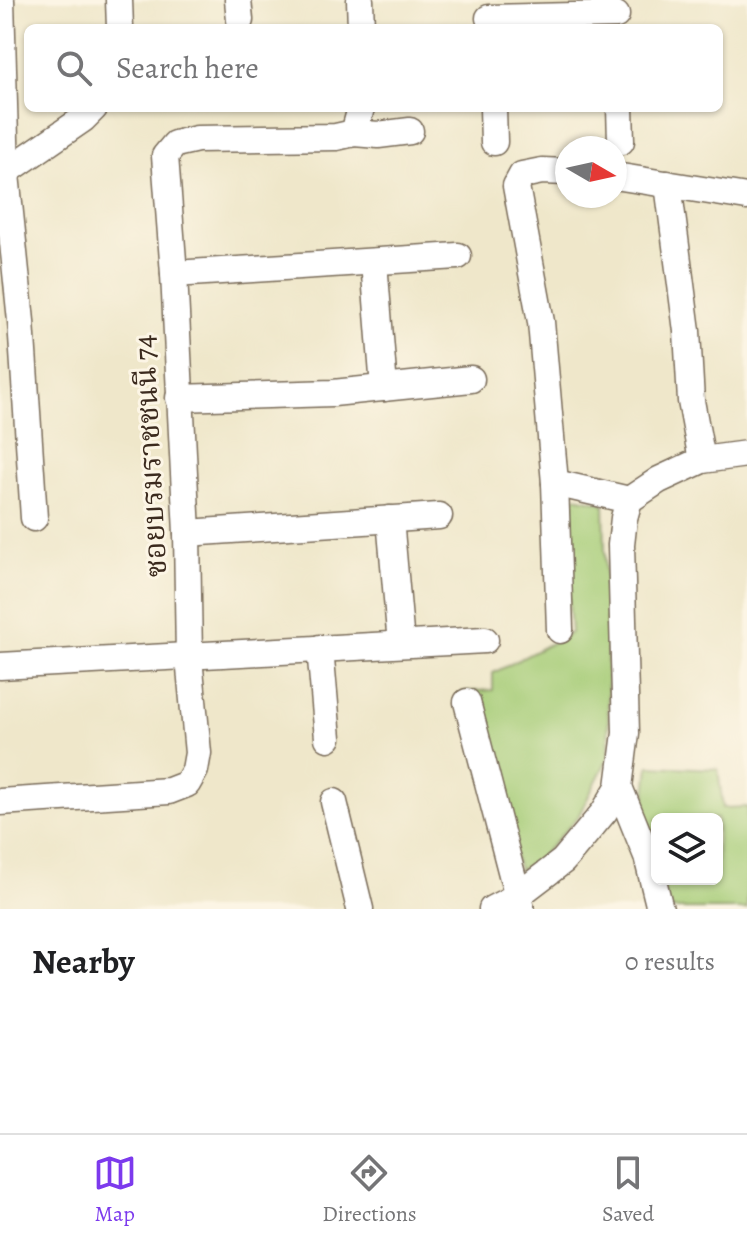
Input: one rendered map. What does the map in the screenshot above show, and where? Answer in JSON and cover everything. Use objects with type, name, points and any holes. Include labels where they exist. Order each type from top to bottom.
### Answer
[{"type":"street","points":[[1,0],[3,175],[9,291],[34,518]]},
{"type":"street","points":[[119,0],[120,24]]},
{"type":"street","points":[[360,0],[361,24]]},
{"type":"street","points":[[489,15],[616,14]]},
{"type":"street","points":[[3,175],[90,112]]},
{"type":"street","points":[[493,112],[494,142]]},
{"type":"street","points":[[620,112],[621,136]]},
{"type":"street","points":[[357,121],[378,135],[410,131]]},
{"type":"street","name":"ซอยบรมราชชนนี 74","points":[[0,802],[169,791],[187,784],[195,770],[198,753],[189,658],[187,533],[165,156],[175,144],[197,139],[336,137],[357,121]]},
{"type":"street","points":[[555,172],[522,175],[516,186],[541,322],[555,483],[560,630]]},
{"type":"street","points":[[627,178],[747,197]]},
{"type":"street","points":[[668,184],[687,331],[691,401],[702,460]]},
{"type":"street","points":[[174,274],[458,256]]},
{"type":"street","points":[[374,262],[384,388]]},
{"type":"street","points":[[179,398],[333,393],[471,379]]},
{"type":"street","points":[[492,909],[519,902],[563,861],[604,812],[619,787],[626,733],[621,545],[629,500],[659,480],[702,460],[747,454]]},
{"type":"street","points":[[555,483],[629,500]]},
{"type":"street","points":[[187,533],[439,516]]},
{"type":"street","points":[[390,519],[401,644]]},
{"type":"street","points":[[0,666],[485,640]]},
{"type":"street","points":[[320,648],[328,738]]},
{"type":"street","points":[[467,702],[519,902]]},
{"type":"street","points":[[619,787],[647,856],[660,909]]},
{"type":"street","points":[[334,802],[360,909]]},
{"type":"green space","points":[[575,497],[604,503],[609,756],[578,817],[537,861],[519,870],[463,692],[493,690],[493,673],[571,633],[563,503]]},
{"type":"green space","points":[[649,766],[718,769],[723,808],[747,807],[747,909],[669,909],[663,885],[723,885],[723,813],[651,813],[651,841],[644,813]]}]
